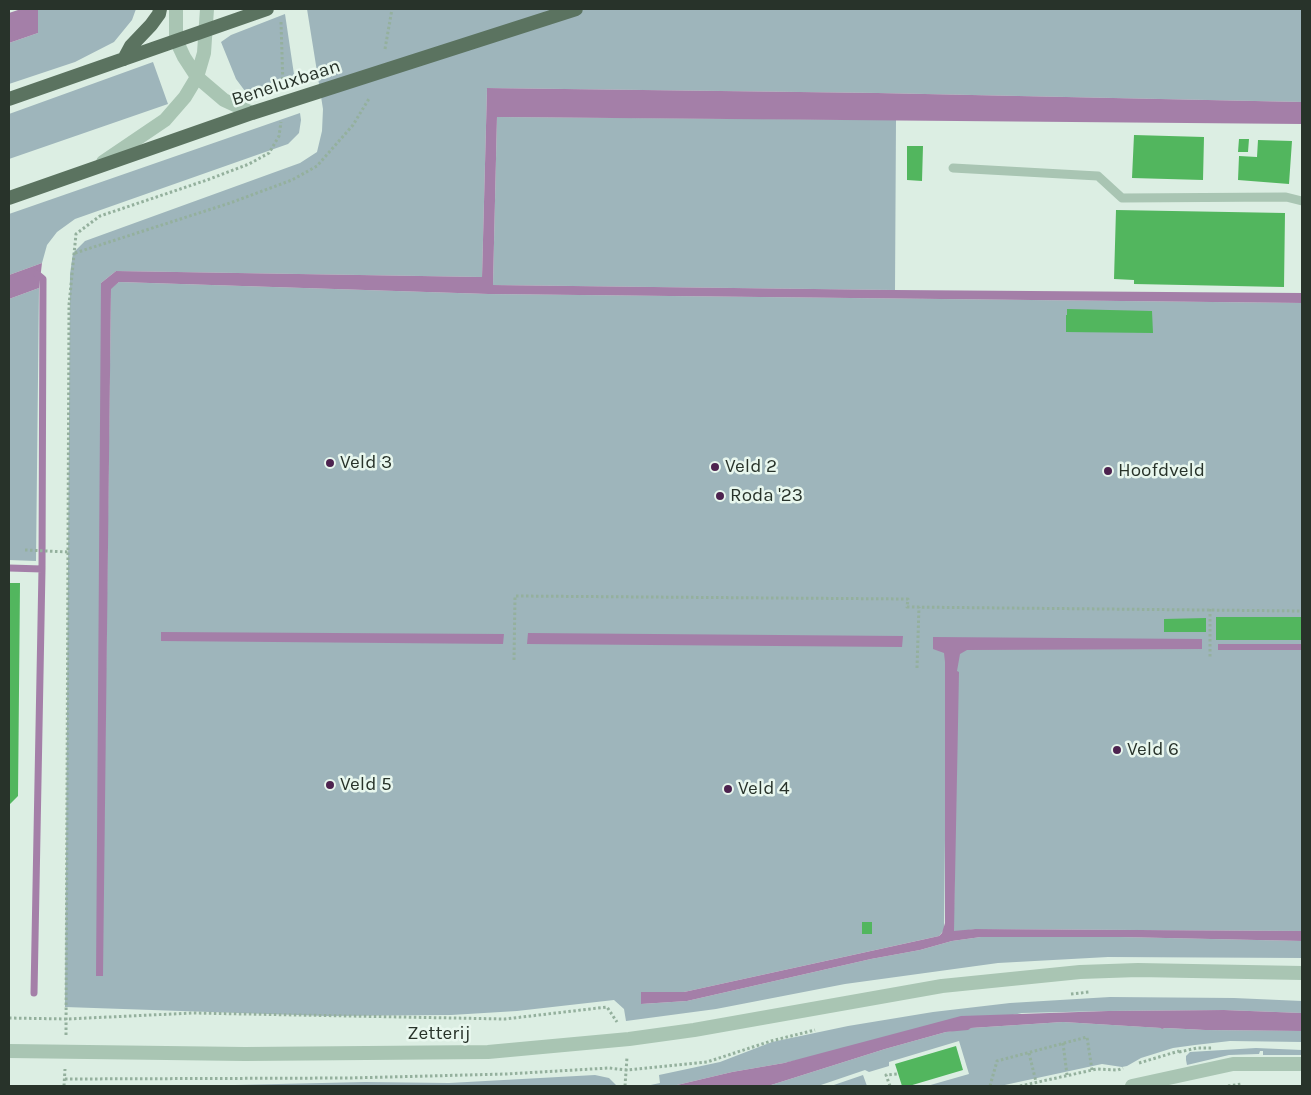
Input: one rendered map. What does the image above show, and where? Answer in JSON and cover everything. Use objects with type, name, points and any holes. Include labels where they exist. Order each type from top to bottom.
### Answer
[{"type":"main road","points":[[124,59],[131,46],[151,26],[160,9]]},
{"type":"main road","points":[[9,99],[268,9]]},
{"type":"main road","name":"Beneluxbaan","points":[[9,198],[252,113],[576,9]]},
{"type":"street","points":[[176,9],[176,40],[197,77],[224,100],[252,113]]},
{"type":"street","points":[[92,170],[165,120],[185,97],[197,77],[204,53],[207,9]]},
{"type":"street","name":"Zetterij","points":[[9,1051],[245,1054],[488,1052],[629,1038],[730,1025],[942,986],[1080,972],[1138,970],[1302,974]]},
{"type":"street","points":[[1132,1086],[1162,1083],[1233,1064],[1302,1064]]},
{"type":"lane","points":[[953,168],[1098,176],[1122,198],[1286,197],[1302,202]]},
{"type":"path","points":[[385,49],[392,9]]},
{"type":"path","points":[[66,1052],[69,305],[76,254],[76,234],[100,216],[249,164],[269,153],[279,136],[283,104],[281,18]]},
{"type":"path","points":[[76,254],[292,180],[317,166],[353,125],[370,97]]},
{"type":"path","points":[[24,550],[68,552]]},
{"type":"path","points":[[514,660],[515,596],[908,599],[908,607],[1302,610]]},
{"type":"path","points":[[917,668],[919,607]]},
{"type":"path","points":[[1210,609],[1210,658]]},
{"type":"path","points":[[9,1018],[67,1019],[193,1013],[505,1019],[607,1007],[629,1038],[625,1086]]},
{"type":"path","points":[[990,1086],[997,1061],[1087,1037],[1092,1070]]},
{"type":"path","points":[[1063,1043],[1067,1075]]},
{"type":"path","points":[[1134,1065],[1179,1051]]},
{"type":"path","points":[[1029,1053],[1036,1082]]},
{"type":"path","points":[[1020,1086],[1097,1068],[1118,1070],[1126,1067]]},
{"type":"path","points":[[890,1086],[886,1075],[898,1074]]},
{"type":"path","points":[[64,1086],[65,1080]]},
{"type":"shaded area","points":[[21,9],[38,9],[38,33],[9,43],[9,13]]},
{"type":"shaded area","points":[[38,9],[136,9],[132,20],[114,42],[75,62],[9,84],[9,43],[38,33]]},
{"type":"shaded area","name":"Roda '23","points":[[307,9],[1302,9],[1302,102],[878,93],[487,88],[482,277],[116,271],[101,283],[102,976],[111,288],[119,282],[488,294],[1302,303],[1302,931],[975,929],[956,932],[954,931],[955,840],[945,840],[944,930],[939,936],[684,992],[641,992],[641,1004],[687,1001],[871,959],[920,950],[952,941],[981,937],[1120,937],[1302,941],[1302,958],[1108,957],[998,963],[845,984],[716,1009],[626,1021],[624,1009],[614,1000],[517,1011],[451,1015],[326,1016],[65,1007],[70,274],[73,253],[85,241],[300,163],[317,152],[322,131],[323,109]]},
{"type":"shaded area","points":[[285,14],[295,81],[259,93],[245,91],[236,79],[221,42],[231,35]]},
{"type":"shaded area","points":[[153,62],[168,104],[9,159],[9,114]]},
{"type":"shaded area","points":[[487,88],[878,93],[1302,102],[1302,124],[497,117],[493,285],[1302,293],[1302,303],[488,294],[119,282],[111,289],[103,976],[96,976],[101,283],[116,271],[482,277]]},
{"type":"shaded area","points":[[300,113],[299,133],[288,144],[75,219],[57,232],[47,245],[42,263],[9,275],[9,214]]},
{"type":"shaded area","points":[[497,117],[896,120],[895,290],[493,285]]},
{"type":"shaded area","points":[[42,263],[39,288],[9,299],[9,275]]},
{"type":"shaded area","points":[[39,288],[36,561],[9,560],[9,299]]},
{"type":"shaded area","points":[[161,632],[504,634],[503,644],[161,641]]},
{"type":"shaded area","points":[[528,633],[903,636],[902,647],[527,644]]},
{"type":"shaded area","points":[[933,637],[1202,639],[1202,649],[967,650],[960,654],[957,671],[959,672],[954,931],[975,929],[1302,931],[1302,941],[1120,937],[981,937],[952,941],[920,950],[871,959],[687,1001],[641,1004],[641,992],[684,992],[939,936],[942,933],[945,923],[945,662],[944,653],[933,649]]},
{"type":"shaded area","points":[[1218,644],[1302,644],[1302,650],[1218,650]]},
{"type":"shaded area","points":[[1110,997],[1234,998],[1302,1001],[1302,1013],[1224,1010],[1022,1013],[784,1063],[732,1072],[676,1086],[646,1086],[660,1083],[659,1075],[720,1062],[772,1042],[848,1026],[933,1012],[1010,1003]]},
{"type":"shaded area","points":[[1224,1010],[1302,1013],[1302,1031],[1162,1029],[1063,1022],[971,1028],[968,1030],[946,1032],[885,1049],[768,1086],[676,1086],[732,1072],[784,1063],[961,1016],[1108,1011]]},
{"type":"shaded area","points":[[1063,1022],[1162,1029],[1302,1031],[1302,1042],[1230,1041],[1195,1045],[1173,1048],[1141,1058],[1127,1066],[1102,1064],[1000,1086],[927,1086],[969,1074],[959,1041],[889,1062],[889,1066],[869,1072],[865,1070],[818,1086],[768,1086],[946,1032],[971,1028]]},
{"type":"shaded area","points":[[1256,1048],[1302,1050],[1302,1055],[1263,1055],[1263,1051],[1260,1051],[1259,1054],[1229,1055],[1187,1065],[1186,1056],[1190,1052]]},
{"type":"shaded area","points":[[595,1075],[609,1078],[617,1086],[192,1086],[365,1082],[449,1083]]},
{"type":"shaded area","points":[[863,1075],[867,1086],[831,1086]]},
{"type":"building","points":[[1134,135],[1204,137],[1203,180],[1132,178]]},
{"type":"building","points":[[1239,139],[1249,139],[1248,152],[1238,152]]},
{"type":"building","points":[[1258,140],[1292,141],[1289,184],[1238,180],[1239,156],[1257,157]]},
{"type":"building","points":[[907,146],[923,146],[922,181],[907,180]]},
{"type":"building","points":[[1116,210],[1285,213],[1284,287],[1134,284],[1134,280],[1114,279]]},
{"type":"building","points":[[1067,309],[1152,311],[1153,333],[1066,332]]},
{"type":"building","points":[[9,583],[20,583],[18,796],[9,805]]},
{"type":"building","points":[[1216,617],[1302,617],[1302,640],[1216,640]]},
{"type":"building","points":[[1206,618],[1206,632],[1164,632],[1164,619]]},
{"type":"building","points":[[862,922],[872,922],[872,934],[862,934]]},
{"type":"building","points":[[956,1046],[963,1070],[909,1086],[902,1086],[895,1064]]},
{"type":"waterway","points":[[37,274],[43,279],[42,569]]},
{"type":"waterway","points":[[9,568],[42,569],[34,993]]},
{"type":"place","name":"Veld 3","points":[[330,463]]},
{"type":"place","name":"Veld 2","points":[[715,467]]},
{"type":"place","name":"Hoofdveld","points":[[1108,471]]},
{"type":"place","name":"Roda '23","points":[[720,496]]},
{"type":"place","name":"Veld 6","points":[[1117,750]]},
{"type":"place","name":"Veld 5","points":[[330,785]]},
{"type":"place","name":"Veld 4","points":[[728,789]]}]
